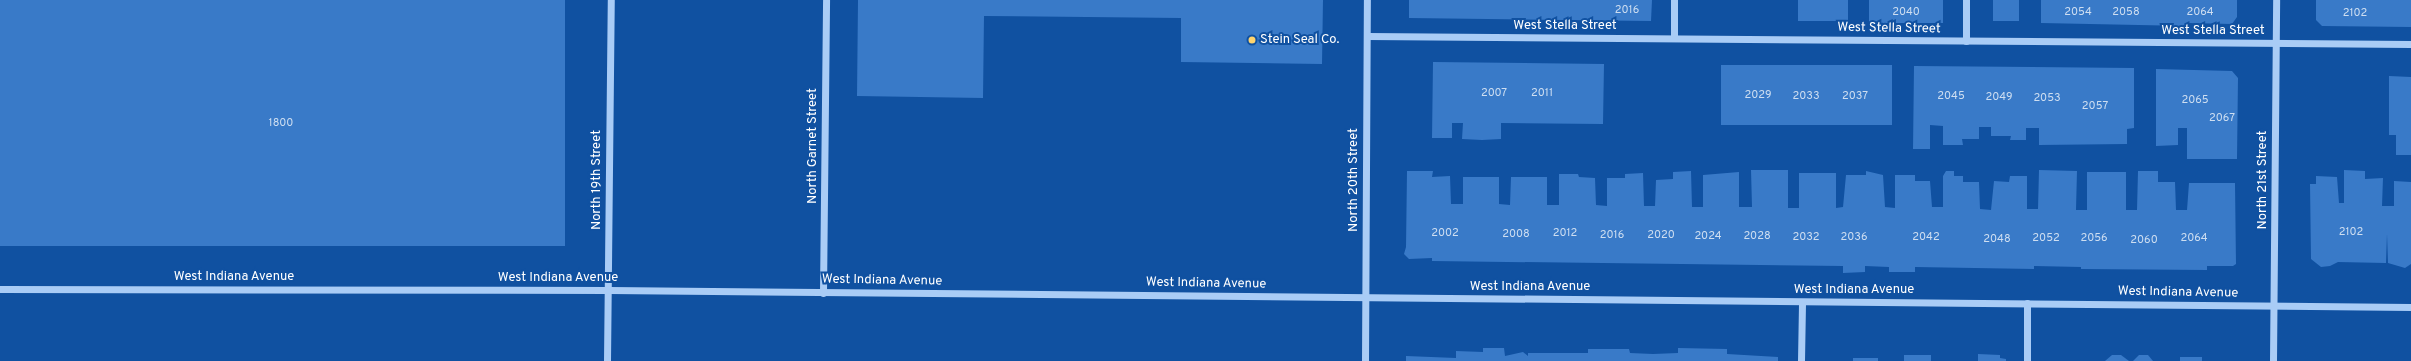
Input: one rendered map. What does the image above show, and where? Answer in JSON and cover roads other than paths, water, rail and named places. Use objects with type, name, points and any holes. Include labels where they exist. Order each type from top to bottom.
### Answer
[{"type":"street","name":"North 19th Street","points":[[607,361],[609,290],[611,0]]},
{"type":"street","name":"North Garnet Street","points":[[823,293],[826,0]]},
{"type":"street","name":"North 20th Street","points":[[1365,361],[1367,0]]},
{"type":"street","points":[[1674,0],[1674,38]]},
{"type":"street","points":[[1966,0],[1966,41]]},
{"type":"street","name":"North 21st Street","points":[[2274,361],[2276,0]]},
{"type":"street","name":"West Stella Street","points":[[1367,36],[2411,44]]},
{"type":"street","name":"West Indiana Avenue","points":[[0,289],[609,290],[2411,307]]},
{"type":"street","points":[[1801,361],[1802,302]]},
{"type":"street","points":[[2027,303],[2027,361]]},
{"type":"place","name":"Stein Seal Co.","points":[[1252,40]]}]
